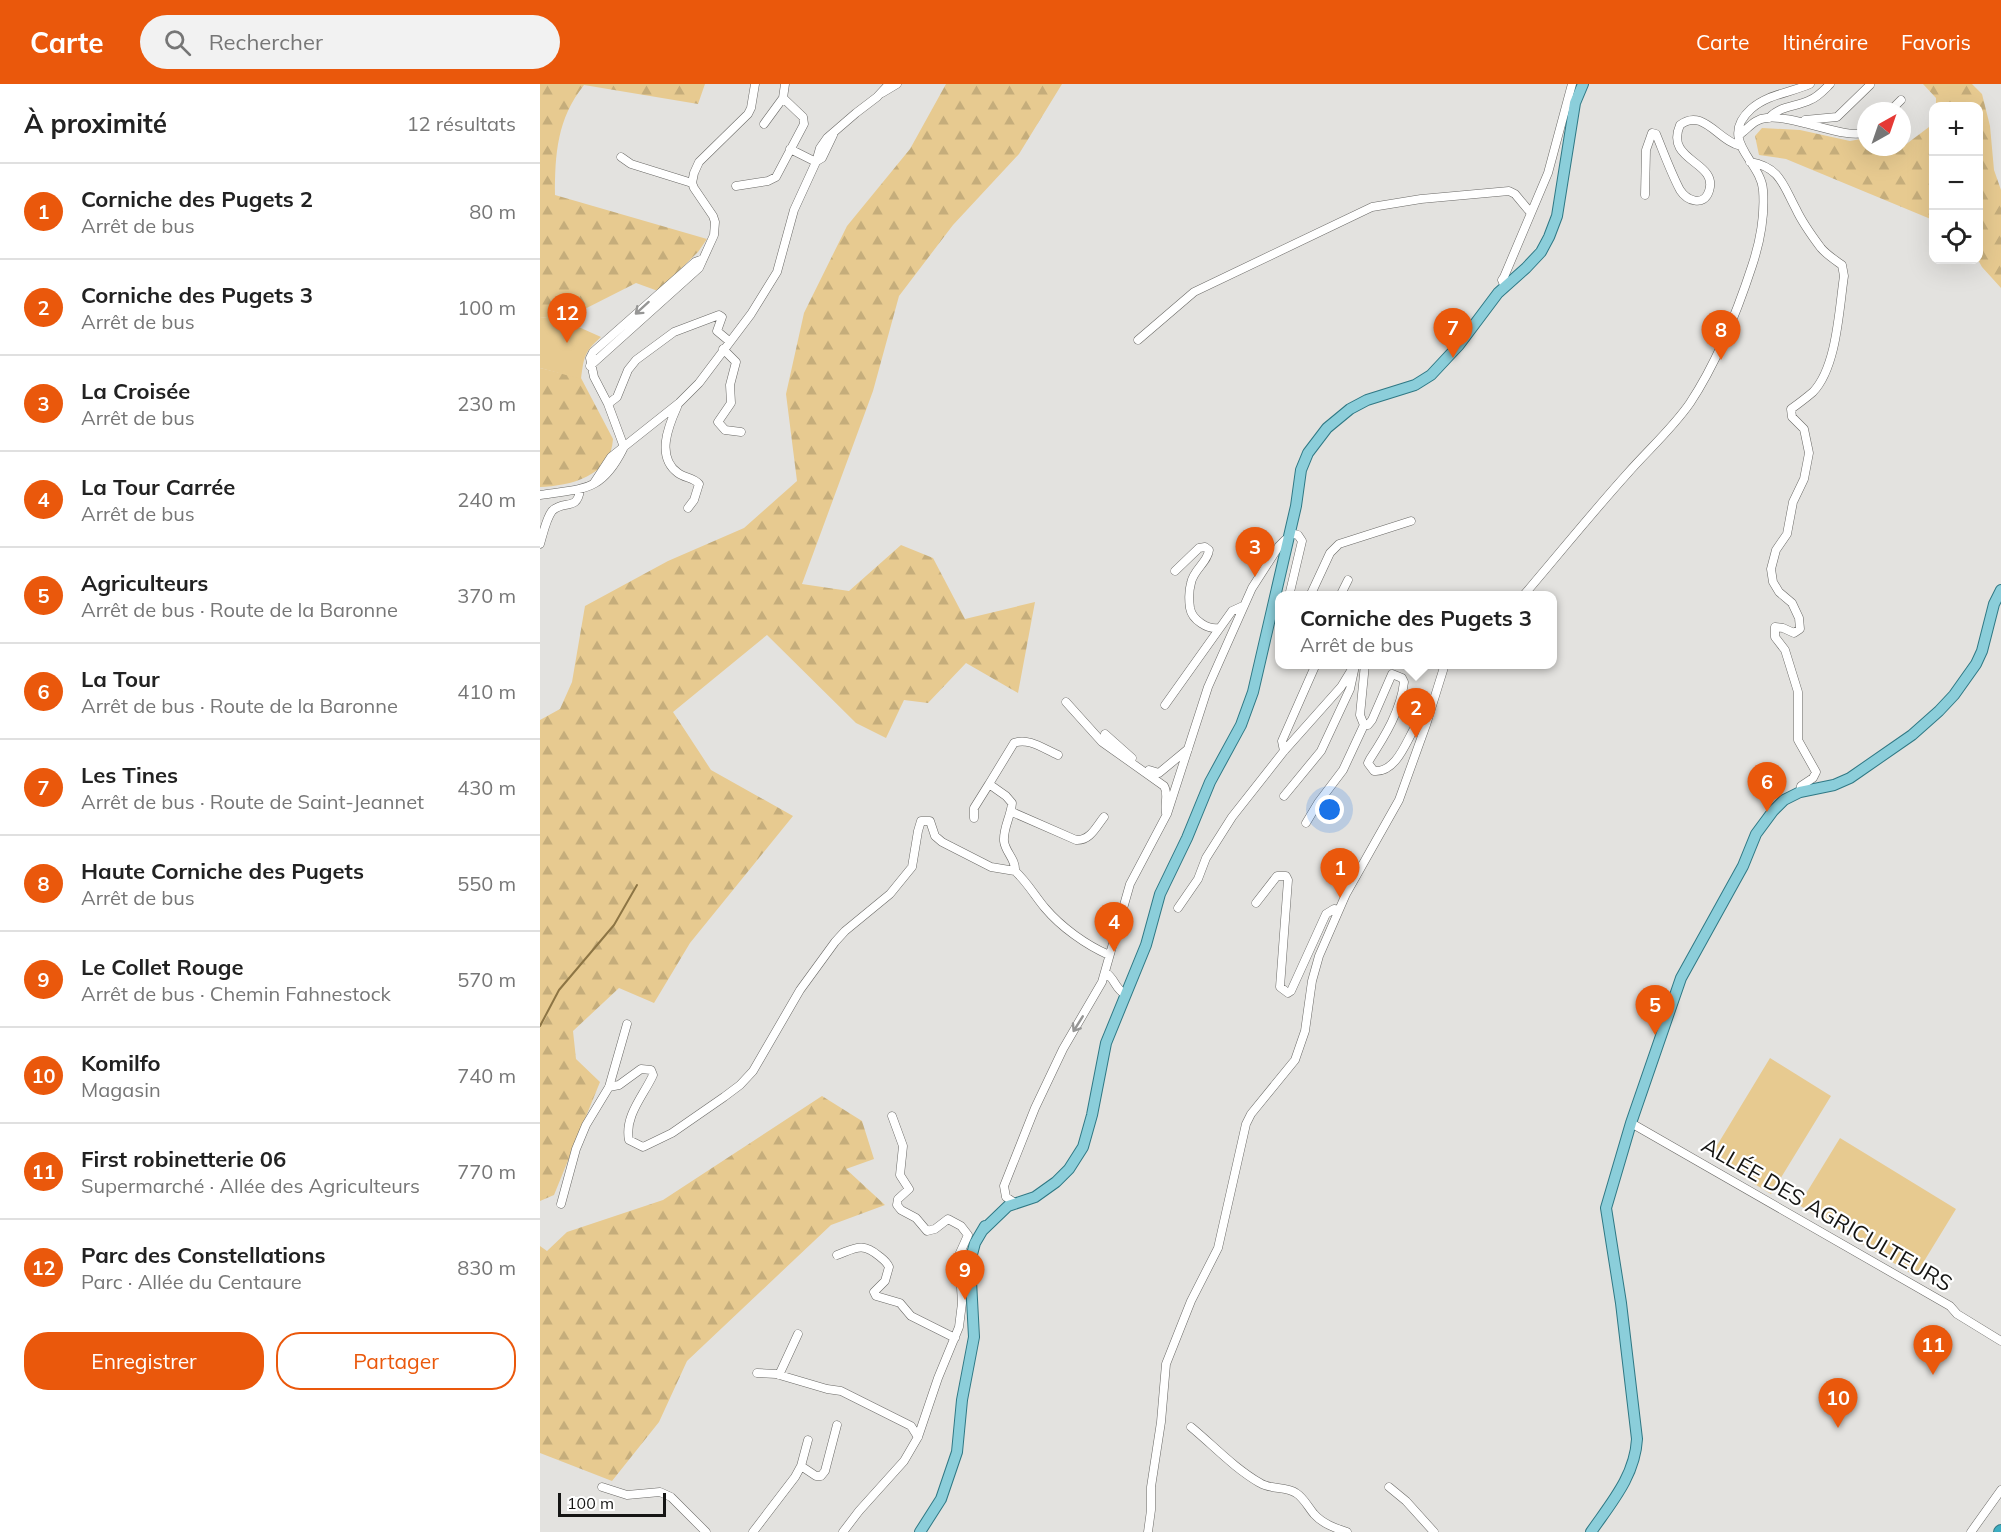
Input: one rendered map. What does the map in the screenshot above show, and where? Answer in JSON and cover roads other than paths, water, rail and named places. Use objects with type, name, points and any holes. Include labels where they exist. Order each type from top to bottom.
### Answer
[{"type":"main road","points":[[1277,591],[1303,465],[1312,446],[1322,433],[1341,415],[1358,404],[1415,385],[1431,375],[1450,356],[1505,287],[1538,256],[1552,231],[1575,103],[1583,84]]},
{"type":"main road","points":[[1591,1532],[1625,1482],[1636,1453],[1637,1440],[1626,1341],[1606,1208],[1631,1123],[1673,999],[1690,960],[1736,879],[1762,824],[1784,800],[1800,792],[1834,785],[1850,778],[1912,735],[1939,711],[1954,695],[1976,664],[1982,651],[1994,604],[2001,590]]},
{"type":"main road","points":[[920,1532],[941,1499],[957,1452],[962,1400],[974,1337],[966,1263],[982,1231],[998,1207],[1041,1191],[1062,1176],[1083,1148],[1106,1043],[1146,945],[1167,876],[1187,838],[1210,782],[1248,708],[1258,676],[1275,599]]},
{"type":"street","points":[[624,447],[609,404],[590,366],[699,268],[714,235],[715,222],[692,183],[694,173],[699,162],[748,114],[753,101],[755,84]]},
{"type":"street","points":[[764,124],[783,98],[785,84]]},
{"type":"street","points":[[881,94],[889,84]]},
{"type":"street","points":[[540,495],[580,490],[601,481],[610,471],[624,447],[679,403],[706,374],[751,314],[777,272],[794,210],[820,148],[827,138],[881,94],[897,84]]},
{"type":"street","points":[[1505,287],[1502,280],[1548,173],[1572,84]]},
{"type":"street","points":[[1527,591],[1587,519],[1682,414],[1701,384],[1743,292],[1759,244],[1763,190],[1759,174],[1741,146],[1739,135],[1743,120],[1752,108],[1771,97],[1809,84]]},
{"type":"street","points":[[1769,118],[1785,107],[1809,101],[1830,84]]},
{"type":"street","points":[[1801,121],[1837,117],[1870,85]]},
{"type":"street","points":[[736,186],[768,181],[776,177],[805,121],[783,98]]},
{"type":"street","points":[[1739,135],[1756,121],[1769,118],[1801,121],[1857,134]]},
{"type":"street","points":[[1645,195],[1646,150],[1652,133],[1656,134],[1680,189],[1695,201],[1704,199],[1707,195],[1709,182],[1705,172],[1677,145],[1676,138],[1680,125],[1696,119],[1730,143],[1741,146]]},
{"type":"street","points":[[790,149],[816,162]]},
{"type":"street","points":[[621,157],[631,165],[692,183]]},
{"type":"street","points":[[1750,162],[1770,168],[1779,176],[1796,209],[1823,250],[1842,265],[1844,276],[1831,356],[1826,371],[1814,391],[1791,409],[1792,417],[1804,429],[1809,453],[1804,479],[1793,502],[1787,534],[1776,550],[1771,569],[1773,582],[1779,592],[1792,603],[1799,618],[1800,629],[1794,633],[1775,627],[1774,638],[1785,650],[1798,693],[1798,740],[1816,772],[1813,778],[1801,786],[1800,792]]},
{"type":"street","points":[[1138,340],[1194,292],[1372,207],[1509,191],[1515,194],[1530,212]]},
{"type":"street","points":[[609,404],[617,397],[628,370],[636,360],[681,329],[719,315],[722,317],[717,331],[729,342]]},
{"type":"street","points":[[723,349],[736,363],[730,385],[730,403],[718,422],[725,430],[741,432]]},
{"type":"street","points":[[679,403],[669,429],[665,448],[670,464],[679,473],[699,483],[694,500],[688,508]]},
{"type":"street","points":[[656,423],[662,423],[669,429]]},
{"type":"street","points":[[540,544],[550,514],[557,508],[576,502],[579,499],[580,490]]},
{"type":"street","points":[[1312,591],[1330,553],[1339,544],[1411,521]]},
{"type":"street","points":[[1011,1201],[1004,1193],[1004,1186],[1035,1108],[1063,1049],[1097,992],[1105,972],[1130,884],[1167,814],[1208,687],[1252,588],[1279,546],[1289,536],[1298,535],[1302,541],[1290,591]]},
{"type":"street","points":[[1175,571],[1199,548],[1205,547],[1209,550],[1190,584],[1190,609],[1192,615],[1202,624],[1212,629],[1219,628]]},
{"type":"street","points":[[1342,591],[1348,580]]},
{"type":"street","points":[[1165,705],[1232,611],[1243,606]]},
{"type":"street","points":[[1284,751],[1282,741],[1314,669]]},
{"type":"street","points":[[1178,908],[1198,879],[1206,858],[1232,817],[1284,751],[1341,687],[1352,669]]},
{"type":"street","points":[[1284,796],[1321,751],[1350,688],[1354,669]]},
{"type":"street","points":[[1364,725],[1360,715],[1365,669]]},
{"type":"street","points":[[1148,1532],[1151,1486],[1161,1422],[1166,1364],[1191,1301],[1218,1248],[1246,1124],[1251,1114],[1295,1060],[1305,1031],[1316,964],[1362,863],[1399,800],[1426,725],[1443,669]]},
{"type":"street","points":[[1306,823],[1343,770],[1364,725],[1372,720],[1392,674],[1402,678],[1404,682],[1401,699],[1382,741],[1368,763],[1370,767],[1374,771],[1386,769],[1398,756],[1415,727],[1419,724],[1426,725]]},
{"type":"street","points":[[1066,702],[1102,742],[1164,786],[1167,791],[1165,805],[1167,814]]},
{"type":"street","points":[[1105,735],[1141,765],[1155,773],[1159,773],[1188,749]]},
{"type":"street","points":[[974,818],[974,808],[1014,743],[1020,740],[1027,741],[1058,755]]},
{"type":"street","points":[[989,783],[1012,803],[1004,844],[1014,860],[1016,871],[1045,909],[1097,950],[1109,956]]},
{"type":"street","points":[[1012,812],[1076,840],[1089,837],[1104,817]]},
{"type":"street","points":[[609,1087],[620,1085],[641,1069],[651,1070],[653,1075],[633,1113],[627,1132],[629,1140],[643,1147],[672,1133],[740,1085],[753,1071],[800,990],[835,942],[890,894],[912,867],[921,821],[930,821],[935,836],[942,842],[979,862],[991,867],[1016,871]]},
{"type":"street","points":[[1256,903],[1277,876],[1286,876],[1288,880],[1280,987],[1288,993],[1291,992],[1326,914],[1334,909],[1339,910]]},
{"type":"street","points":[[1105,972],[1113,978],[1118,989],[1125,994]]},
{"type":"street","points":[[561,1204],[576,1149],[586,1125],[609,1087],[627,1024]]},
{"type":"street","points":[[843,1532],[904,1461],[918,1437],[938,1378],[956,1338],[961,1316],[960,1271],[966,1263],[959,1255],[968,1235],[961,1226],[948,1219],[935,1229],[927,1231],[916,1218],[901,1210],[897,1205],[898,1199],[909,1189],[900,1175],[903,1146],[892,1116]]},
{"type":"street","name":"ALLÉE DES AGRICULTEURS","points":[[1631,1123],[1950,1306],[1957,1314],[2001,1341]]},
{"type":"street","points":[[837,1255],[863,1247],[870,1249],[887,1263],[889,1268],[885,1281],[874,1293],[876,1296],[900,1303],[911,1316],[956,1338]]},
{"type":"street","points":[[779,1374],[798,1334]]},
{"type":"street","points":[[757,1373],[779,1374],[816,1386],[841,1390],[910,1426],[918,1437]]},
{"type":"street","points":[[801,1466],[816,1476],[821,1476],[825,1471],[837,1425]]},
{"type":"street","points":[[1191,1427],[1263,1485],[1291,1490],[1299,1494],[1316,1516],[1329,1526],[1347,1532]]},
{"type":"street","points":[[753,1532],[801,1466],[808,1440]]},
{"type":"street","points":[[603,1487],[627,1495],[660,1492],[671,1497],[706,1532]]},
{"type":"street","points":[[1389,1487],[1406,1501],[1434,1532]]},
{"type":"street","points":[[1971,1532],[2001,1490]]},
{"type":"waterway","points":[[540,1026],[559,990],[614,925],[637,885]]},
{"type":"place","name":"Parc des Constellations","points":[[567,343]]},
{"type":"place","name":"Les Tines","points":[[1453,358]]},
{"type":"place","name":"Haute Corniche des Pugets","points":[[1721,360]]},
{"type":"place","name":"La Croisée","points":[[1255,577]]},
{"type":"place","name":"Corniche des Pugets 3","points":[[1416,738]]},
{"type":"place","name":"La Tour","points":[[1767,812]]},
{"type":"place","name":"Corniche des Pugets 2","points":[[1340,898]]},
{"type":"place","name":"La Tour Carrée","points":[[1114,952]]},
{"type":"place","name":"Agriculteurs","points":[[1655,1035]]},
{"type":"place","name":"Le Collet Rouge","points":[[965,1300]]},
{"type":"place","name":"First robinetterie 06","points":[[1933,1375]]},
{"type":"place","name":"Komilfo","points":[[1838,1428]]}]
